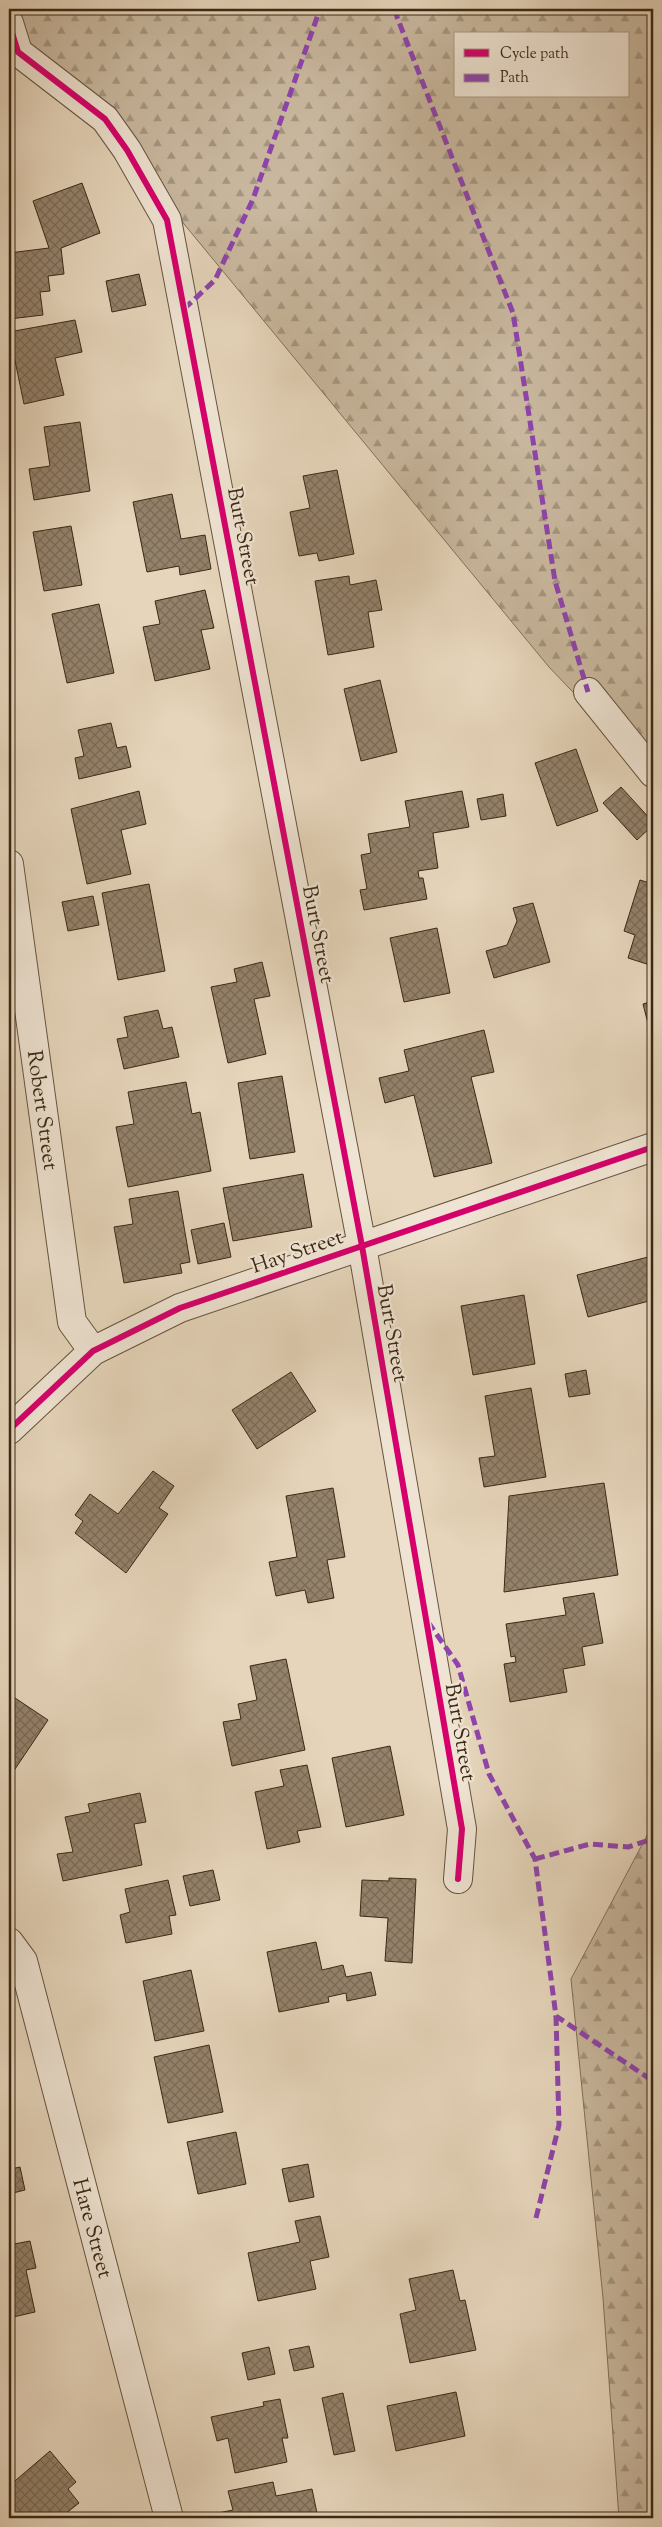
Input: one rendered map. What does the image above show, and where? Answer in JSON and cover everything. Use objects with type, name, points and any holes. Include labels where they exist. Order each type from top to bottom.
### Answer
[{"type":"street","points":[[9,23],[18,52],[15,54]]},
{"type":"street","name":"Burt Street","points":[[15,54],[105,119],[128,150],[167,220],[362,1246],[462,1829],[458,1879]]},
{"type":"street","points":[[588,692],[653,772]]},
{"type":"street","name":"Robert Street","points":[[9,864],[72,1322],[93,1351]]},
{"type":"street","name":"Hay Street","points":[[9,1430],[93,1351],[180,1308],[653,1147]]},
{"type":"street","name":"Hare Street","points":[[9,1942],[23,1961],[168,2518]]},
{"type":"green space","points":[[9,9],[653,9],[653,776],[549,667],[184,224],[112,111],[9,35]]},
{"type":"green space","points":[[653,1824],[653,2518],[619,2518],[603,2298],[571,1979]]},
{"type":"building","points":[[82,183],[100,233],[61,248],[64,274],[48,276],[50,291],[40,292],[43,315],[9,319],[9,253],[49,248],[33,201]]},
{"type":"building","points":[[139,274],[146,305],[112,312],[106,281]]},
{"type":"building","points":[[75,320],[82,352],[55,358],[64,395],[24,404],[9,332]]},
{"type":"building","points":[[80,422],[90,491],[34,500],[29,469],[50,466],[44,427]]},
{"type":"building","points":[[337,470],[354,554],[319,561],[317,553],[299,556],[290,512],[310,508],[303,476]]},
{"type":"building","points":[[172,494],[181,539],[205,535],[211,569],[180,575],[179,566],[147,572],[133,502]]},
{"type":"building","points":[[71,526],[82,585],[44,591],[33,532]]},
{"type":"building","points":[[349,576],[350,585],[376,580],[382,610],[368,612],[374,647],[328,655],[315,581]]},
{"type":"building","points":[[205,590],[214,628],[201,630],[210,669],[155,681],[143,627],[160,624],[155,601]]},
{"type":"building","points":[[99,604],[114,673],[67,683],[52,614]]},
{"type":"building","points":[[380,680],[397,752],[361,761],[344,689]]},
{"type":"building","points":[[111,723],[117,748],[126,746],[131,767],[79,779],[75,758],[84,756],[78,730]]},
{"type":"building","points":[[576,749],[598,811],[557,826],[535,763]]},
{"type":"building","points":[[621,787],[653,822],[653,825],[637,840],[603,803]]},
{"type":"building","points":[[139,791],[146,824],[121,830],[131,874],[87,884],[71,809]]},
{"type":"building","points":[[462,791],[469,827],[433,833],[438,868],[418,871],[419,878],[423,878],[427,899],[364,910],[360,890],[367,889],[361,855],[371,853],[368,834],[410,827],[405,801]]},
{"type":"building","points":[[503,794],[506,816],[481,820],[477,799]]},
{"type":"building","points":[[640,880],[653,884],[653,966],[628,958],[635,935],[624,931]]},
{"type":"building","points":[[149,884],[165,971],[118,980],[102,893]]},
{"type":"building","points":[[93,896],[99,925],[68,931],[62,902]]},
{"type":"building","points":[[533,903],[550,962],[494,978],[486,951],[507,945],[517,921],[513,908]]},
{"type":"building","points":[[437,928],[450,993],[404,1002],[390,938]]},
{"type":"building","points":[[262,962],[270,996],[254,999],[266,1054],[228,1063],[211,987],[237,982],[234,969]]},
{"type":"building","points":[[653,1001],[653,1043],[643,1004]]},
{"type":"building","points":[[158,1010],[163,1029],[172,1027],[179,1057],[124,1069],[117,1039],[128,1037],[124,1017]]},
{"type":"building","points":[[484,1030],[494,1072],[471,1077],[492,1163],[434,1177],[414,1095],[385,1103],[379,1078],[409,1071],[404,1050]]},
{"type":"building","points":[[282,1076],[295,1152],[250,1159],[238,1083]]},
{"type":"building","points":[[186,1082],[192,1114],[200,1112],[211,1171],[128,1187],[116,1127],[134,1124],[128,1092]]},
{"type":"building","points":[[303,1174],[312,1227],[233,1241],[223,1188]]},
{"type":"building","points":[[9,1182],[14,1206],[9,1207]]},
{"type":"building","points":[[178,1191],[190,1262],[180,1264],[182,1273],[124,1283],[114,1227],[133,1224],[129,1199]]},
{"type":"building","points":[[224,1223],[231,1257],[198,1264],[191,1230]]},
{"type":"building","points":[[652,1256],[653,1300],[588,1317],[577,1275]]},
{"type":"building","points":[[524,1295],[535,1364],[473,1375],[461,1306]]},
{"type":"building","points":[[586,1370],[590,1394],[569,1397],[565,1374]]},
{"type":"building","points":[[291,1372],[316,1411],[257,1449],[232,1410]]},
{"type":"building","points":[[531,1388],[546,1477],[484,1487],[479,1458],[495,1456],[485,1396]]},
{"type":"building","points":[[153,1471],[174,1486],[159,1508],[168,1514],[126,1573],[75,1533],[83,1521],[75,1515],[90,1494],[118,1514]]},
{"type":"building","points":[[604,1483],[618,1575],[504,1592],[509,1496]]},
{"type":"building","points":[[333,1488],[345,1557],[327,1560],[334,1598],[308,1603],[305,1590],[276,1596],[269,1562],[297,1557],[286,1496]]},
{"type":"building","points":[[594,1593],[603,1643],[582,1647],[585,1665],[563,1669],[567,1692],[510,1702],[504,1664],[516,1662],[515,1656],[511,1657],[506,1624],[566,1615],[563,1598]]},
{"type":"building","points":[[286,1659],[305,1750],[232,1766],[223,1722],[241,1719],[238,1704],[257,1700],[250,1666]]},
{"type":"building","points":[[9,1694],[48,1720],[9,1778]]},
{"type":"building","points":[[390,1746],[404,1815],[346,1827],[332,1758]]},
{"type":"building","points":[[307,1765],[321,1827],[297,1831],[300,1842],[267,1849],[255,1792],[284,1786],[280,1770]]},
{"type":"building","points":[[140,1793],[146,1822],[134,1824],[142,1865],[63,1881],[57,1854],[73,1852],[65,1817],[90,1812],[88,1804]]},
{"type":"building","points":[[213,1870],[220,1900],[190,1906],[183,1876]]},
{"type":"building","points":[[389,1878],[416,1879],[412,1963],[385,1961],[388,1918],[360,1916],[362,1880],[389,1881]]},
{"type":"building","points":[[168,1880],[176,1915],[169,1916],[172,1934],[126,1943],[120,1915],[130,1912],[125,1889]]},
{"type":"building","points":[[316,1942],[322,1970],[343,1965],[346,1977],[371,1972],[376,1995],[347,2001],[346,1993],[328,1997],[329,2002],[279,2012],[267,1952]]},
{"type":"building","points":[[191,1970],[204,2031],[155,2041],[143,1981]]},
{"type":"building","points":[[209,2045],[223,2112],[168,2123],[154,2057]]},
{"type":"building","points":[[236,2132],[246,2184],[198,2194],[187,2142]]},
{"type":"building","points":[[9,2156],[11,2169],[20,2167],[25,2190],[9,2194]]},
{"type":"building","points":[[308,2164],[314,2197],[289,2202],[282,2169]]},
{"type":"building","points":[[320,2216],[329,2257],[310,2261],[316,2289],[258,2301],[248,2253],[300,2242],[295,2221]]},
{"type":"building","points":[[30,2241],[36,2268],[26,2270],[35,2312],[9,2318],[9,2245]]},
{"type":"building","points":[[453,2270],[460,2301],[465,2300],[476,2350],[410,2363],[400,2314],[416,2310],[409,2279]]},
{"type":"building","points":[[309,2346],[314,2367],[294,2371],[289,2350]]},
{"type":"building","points":[[269,2347],[275,2374],[248,2380],[242,2353]]},
{"type":"building","points":[[456,2392],[465,2436],[396,2451],[387,2406]]},
{"type":"building","points":[[343,2393],[355,2451],[334,2455],[322,2398]]},
{"type":"building","points":[[280,2399],[288,2438],[282,2438],[287,2462],[235,2473],[228,2438],[217,2441],[211,2417],[264,2406],[263,2402]]},
{"type":"building","points":[[50,2451],[76,2482],[68,2489],[79,2503],[60,2518],[17,2518],[9,2508],[9,2486]]},
{"type":"building","points":[[273,2482],[276,2496],[312,2489],[318,2518],[203,2518],[203,2516],[233,2510],[228,2491]]},
{"type":"marked path","points":[[184,309],[215,280],[253,199],[320,9]]},
{"type":"marked path","points":[[396,9],[397,17],[513,313],[555,581],[588,692]]},
{"type":"marked path","points":[[428,1622],[458,1665],[489,1774],[535,1859],[556,2016],[653,2081]]},
{"type":"marked path","points":[[535,1859],[590,1844],[628,1847],[653,1839]]},
{"type":"marked path","points":[[536,2218],[559,2125],[556,2016]]},
{"type":"cycle path","points":[[9,23],[18,52],[105,119],[127,150],[167,220],[362,1246],[462,1829],[458,1879]]},
{"type":"cycle path","points":[[9,1430],[93,1351],[180,1308],[653,1147]]}]
